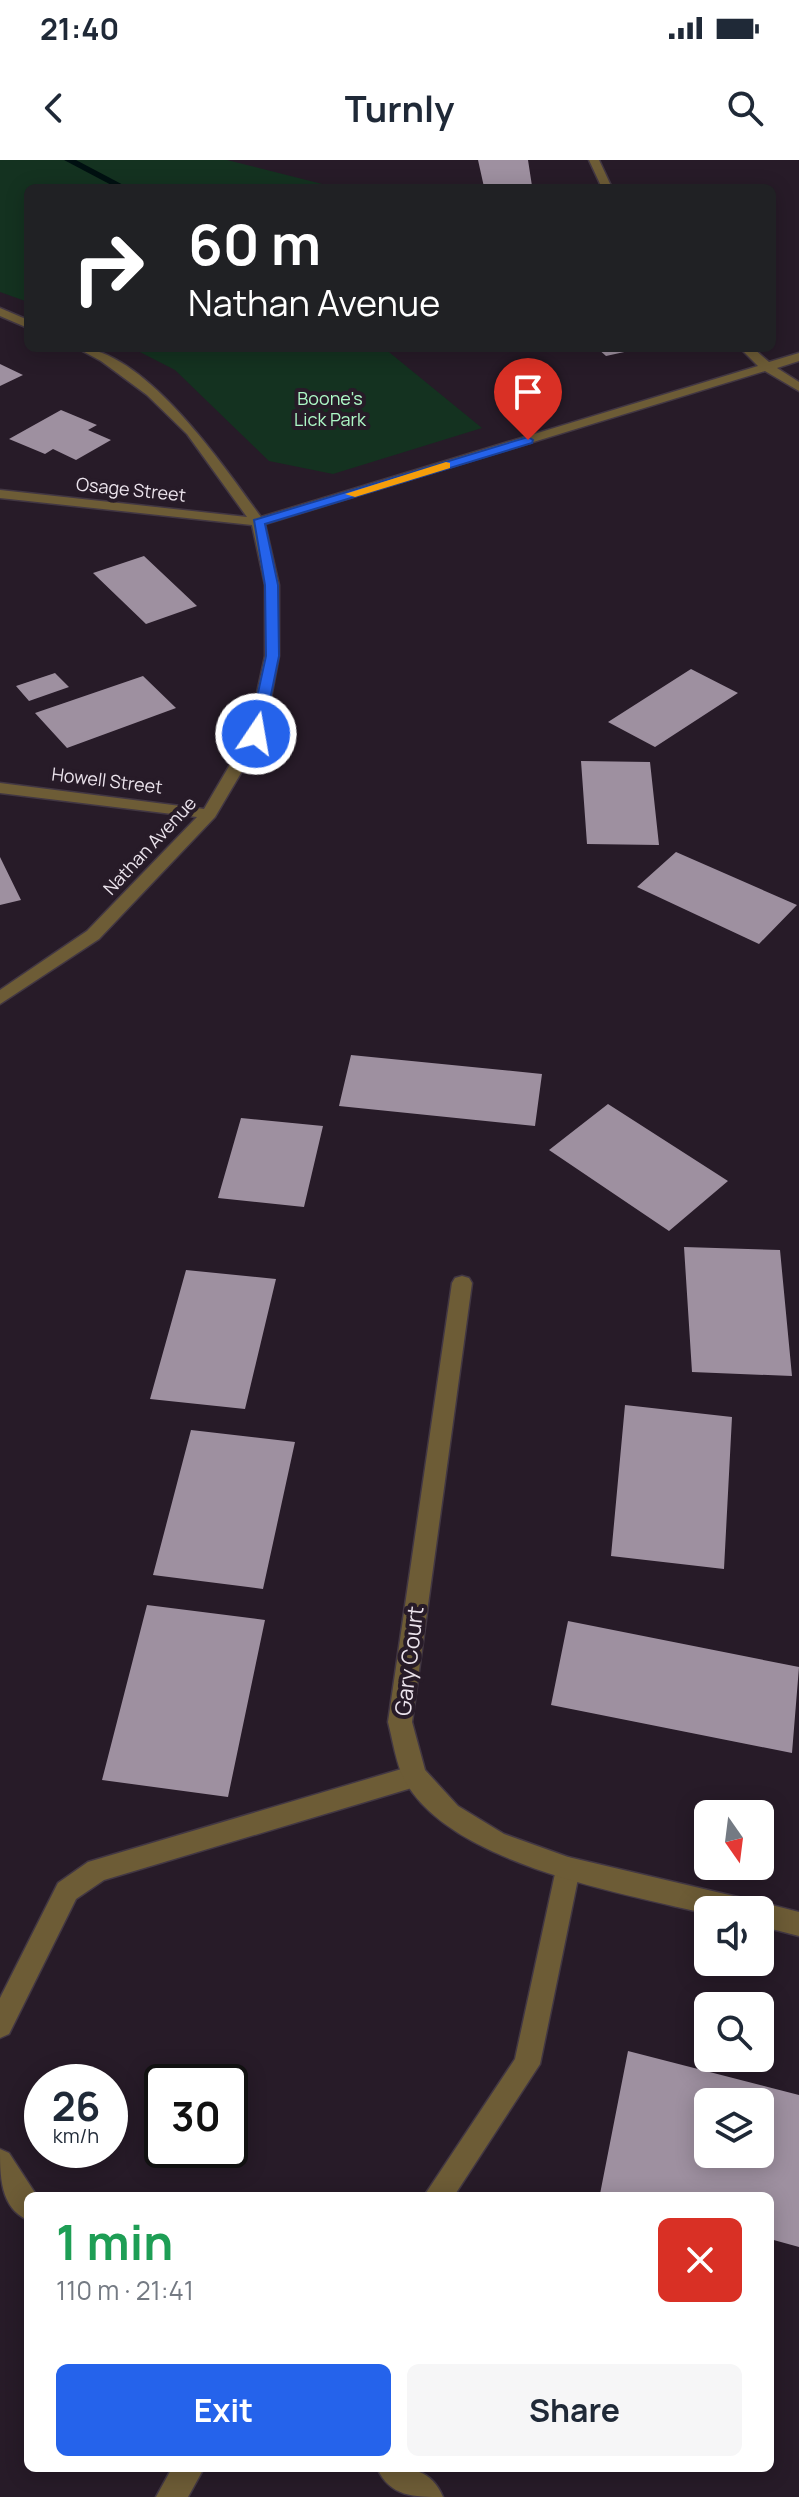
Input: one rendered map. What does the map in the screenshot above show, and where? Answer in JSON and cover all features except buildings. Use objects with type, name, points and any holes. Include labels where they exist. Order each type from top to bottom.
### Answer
[{"type":"street","points":[[594,160],[605,184]]},
{"type":"street","points":[[0,312],[24,322]]},
{"type":"street","points":[[92,352],[105,358],[151,392],[191,431],[258,522],[799,357]]},
{"type":"street","points":[[750,352],[767,367],[799,387]]},
{"type":"street","name":"Osage Street","points":[[0,494],[258,522]]},
{"type":"street","name":"Nathan Avenue","points":[[0,998],[93,935],[209,814],[256,734],[272,656],[272,585],[258,522]]},
{"type":"street","name":"Howell Street","points":[[0,788],[209,814]]},
{"type":"street","name":"Gary Court","points":[[462,1283],[400,1722],[415,1776],[450,1814],[496,1842],[568,1869],[694,1899]]},
{"type":"street","points":[[0,2025],[67,1891],[97,1870],[415,1776]]},
{"type":"street","points":[[441,2192],[527,2064],[568,1869]]},
{"type":"street","points":[[774,1918],[799,1924]]},
{"type":"street","points":[[0,2162],[24,2200]]},
{"type":"street","points":[[171,2497],[187,2472]]},
{"type":"street","points":[[397,2472],[428,2497]]},
{"type":"green space","points":[[0,160],[227,160],[322,184],[24,184],[24,301],[0,292]]},
{"type":"green space","name":"Boone's Lick Park","points":[[140,352],[389,352],[482,428],[333,474],[269,461],[175,370]]},
{"type":"waterway","points":[[69,160],[116,184]]},
{"type":"slow traffic","points":[[351,494],[446,465]]},
{"type":"route","points":[[256,734],[272,656],[272,585],[258,522],[528,440]]}]
